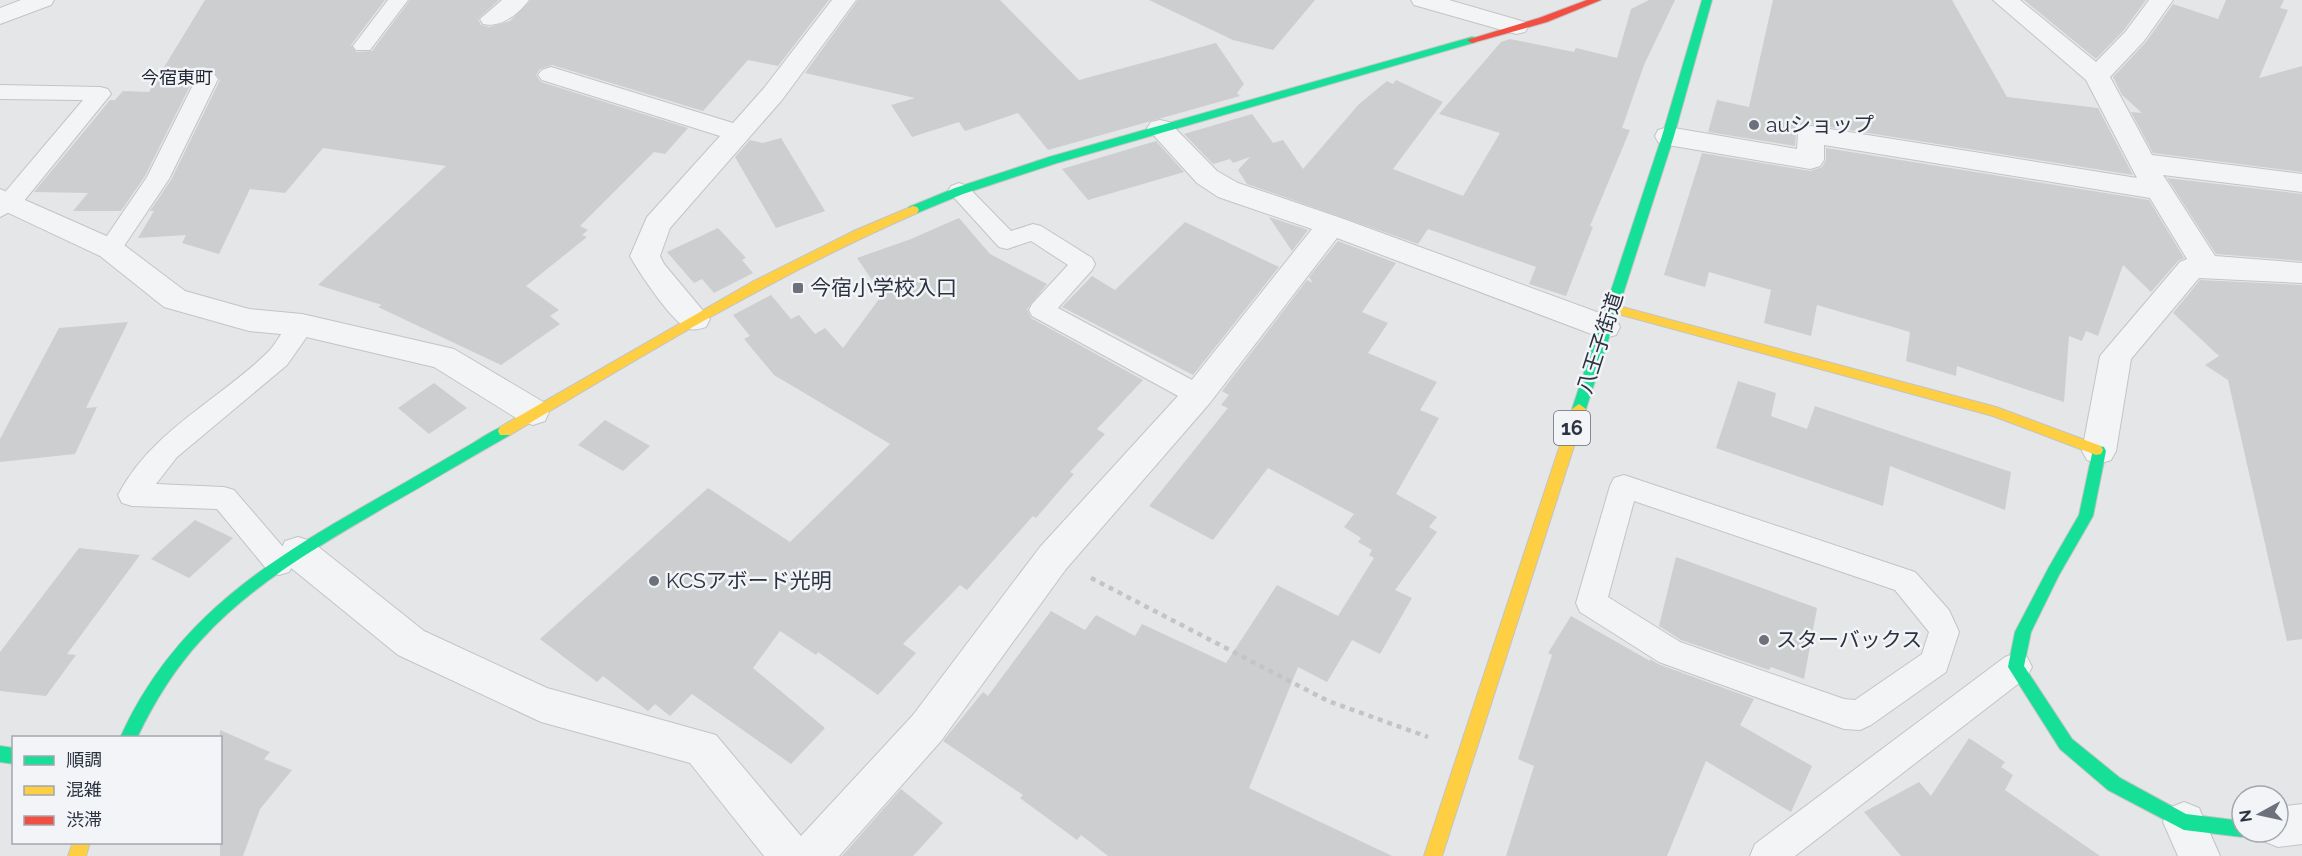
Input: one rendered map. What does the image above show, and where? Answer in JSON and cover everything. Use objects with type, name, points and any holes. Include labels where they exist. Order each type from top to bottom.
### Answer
[{"type":"main road","points":[[130,736],[152,691],[189,641],[230,601],[289,558],[694,319],[860,232],[959,191],[1160,128],[1516,27],[1596,0]]},
{"type":"main road","name":"八王子街道","points":[[1433,856],[1668,136],[1707,0]]},
{"type":"main road","points":[[1608,318],[1996,412],[2099,451],[2086,516],[2054,571],[2023,632],[2016,667],[2066,744],[2114,784],[2191,839],[2230,831]]},
{"type":"street","points":[[0,17],[42,0]]},
{"type":"street","points":[[492,19],[517,0]]},
{"type":"street","points":[[1424,0],[1516,27]]},
{"type":"street","points":[[2005,0],[2097,76],[2142,163],[2206,266]]},
{"type":"street","points":[[2097,76],[2135,36],[2161,0]]},
{"type":"street","points":[[694,319],[652,270],[645,256],[657,224],[773,94],[839,1]]},
{"type":"street","points":[[551,75],[738,133]]},
{"type":"street","points":[[1160,128],[1207,177],[1228,190],[1608,318]]},
{"type":"street","points":[[1668,136],[1810,160],[1811,134],[2161,191]]},
{"type":"street","points":[[2142,163],[2302,183]]},
{"type":"street","points":[[4,203],[110,249],[175,299],[249,320],[302,325],[443,357],[533,412]]},
{"type":"street","points":[[811,856],[927,728],[1053,558],[1198,395],[1331,225]]},
{"type":"street","points":[[2099,451],[2116,356],[2190,268],[2206,266],[2302,273]]},
{"type":"street","points":[[289,558],[411,643],[541,704],[702,748],[790,856]]},
{"type":"lane","points":[[363,46],[398,0]]},
{"type":"lane","points":[[110,249],[158,179],[207,79]]},
{"type":"lane","points":[[0,92],[100,94],[4,203]]},
{"type":"lane","points":[[959,191],[1007,242],[1033,232],[1083,264],[1041,310],[1198,395]]},
{"type":"lane","points":[[289,558],[224,498],[132,495],[167,449],[278,358],[302,325]]},
{"type":"lane","points":[[1624,486],[1905,581],[1938,620],[1944,632],[1935,662],[1860,715],[1844,714],[1670,652],[1591,603],[1624,486]]},
{"type":"lane","points":[[1767,856],[2016,667]]},
{"type":"path","points":[[1053,558],[1328,701],[1468,751]]},
{"type":"building","points":[[205,0],[385,0],[351,45],[356,52],[372,51],[410,0],[499,0],[478,19],[481,25],[489,27],[510,21],[531,0],[829,0],[778,66],[748,60],[703,111],[552,65],[540,69],[536,75],[541,82],[688,128],[665,154],[654,152],[580,226],[588,230],[582,235],[587,237],[526,286],[559,310],[550,316],[560,324],[501,365],[378,307],[382,305],[318,285],[446,166],[323,148],[285,193],[250,189],[219,254],[182,243],[186,235],[138,238],[154,211],[150,211],[171,180],[220,80],[214,72],[200,72],[194,78],[145,176],[121,211],[73,211],[88,193],[34,192],[110,100],[115,100],[123,91],[149,92]]},
{"type":"building","points":[[858,0],[1000,0],[1079,80],[1216,43],[1244,84],[1237,93],[1240,96],[1048,150],[1018,113],[965,131],[959,122],[912,137],[891,105],[915,98],[805,73]]},
{"type":"building","points":[[1149,0],[1315,0],[1273,50],[1233,40]]},
{"type":"building","points":[[1649,0],[1675,0],[1644,65],[1622,128],[1630,130],[1590,226],[1593,227],[1566,296],[1529,284],[1536,267],[1428,229],[1418,244],[1247,184],[1238,170],[1250,157],[1233,163],[1230,159],[1213,164],[1184,134],[1252,114],[1273,143],[1283,140],[1303,169],[1359,104],[1387,81],[1393,84],[1396,80],[1443,102],[1393,169],[1463,196],[1500,133],[1439,114],[1501,42],[1510,39],[1574,52],[1576,48],[1617,58],[1631,9]]},
{"type":"building","points":[[1773,0],[1952,0],[2007,97],[2098,108],[2133,175],[1811,124],[1800,127],[1796,134],[1795,146],[1708,132],[1717,100],[1749,107]]},
{"type":"building","points":[[2024,0],[2146,0],[2124,30],[2096,59]]},
{"type":"building","points":[[2226,0],[2284,0],[2280,8],[2288,10],[2259,78],[2302,66],[2302,172],[2153,153],[2131,112],[2142,113],[2122,95],[2113,77],[2146,42],[2173,4],[2218,19]]},
{"type":"building","points":[[781,138],[825,211],[776,228],[735,157],[750,140],[763,143]]},
{"type":"building","points":[[1156,141],[1184,172],[1088,200],[1062,169]]},
{"type":"building","points":[[1826,148],[2149,200],[2184,258],[2178,261],[2151,292],[2123,265],[2098,336],[2086,331],[2082,341],[2069,336],[2064,402],[1957,366],[1956,376],[1906,361],[1910,332],[1817,305],[1811,336],[1764,323],[1771,290],[1709,272],[1705,287],[1664,275],[1702,153],[1810,171],[1822,167],[1826,160]]},
{"type":"building","points":[[2167,178],[2302,194],[2302,261],[2216,254]]},
{"type":"building","points":[[1269,217],[1308,230],[1292,251]]},
{"type":"building","points":[[959,218],[990,254],[1047,284],[1027,309],[1031,318],[1143,380],[1097,429],[1105,434],[1070,472],[1074,474],[1036,518],[1033,516],[967,590],[960,585],[903,644],[916,653],[878,695],[818,652],[816,655],[780,631],[753,668],[825,728],[791,764],[692,694],[670,716],[655,704],[648,711],[603,676],[597,682],[540,639],[708,488],[790,542],[890,444],[774,375],[744,339],[750,336],[733,315],[771,295],[791,319],[799,315],[815,334],[825,328],[843,348],[882,295],[857,258],[911,239]]},
{"type":"building","points":[[1185,222],[1279,267],[1193,375],[1062,307],[1092,276],[1115,290]]},
{"type":"building","points":[[718,228],[746,258],[742,260],[753,273],[714,293],[702,279],[694,283],[667,252]]},
{"type":"building","points":[[1338,241],[1396,263],[1362,312],[1388,323],[1368,353],[1437,382],[1420,410],[1439,418],[1396,494],[1437,517],[1429,527],[1437,532],[1395,590],[1412,598],[1380,654],[1352,640],[1327,682],[1298,667],[1249,788],[1392,856],[1108,856],[1081,835],[1077,840],[1020,798],[1023,795],[943,741],[983,692],[988,696],[1051,611],[1085,630],[1096,615],[1135,636],[1142,624],[1226,663],[1277,585],[1338,616],[1374,558],[1369,555],[1372,550],[1358,542],[1361,538],[1344,527],[1354,514],[1268,468],[1213,540],[1149,506],[1228,408],[1221,405],[1229,395],[1222,391],[1307,280],[1313,283],[1309,277]]},
{"type":"building","points":[[2200,280],[2302,285],[2302,639],[2287,641],[2228,380],[2205,365],[2219,356],[2173,313]]},
{"type":"building","points":[[128,322],[86,408],[97,407],[75,454],[0,462],[0,439],[59,328]]},
{"type":"building","points":[[1738,381],[1776,393],[1771,416],[1807,429],[1815,406],[2011,472],[2005,510],[1890,466],[1883,506],[1716,448]]},
{"type":"building","points":[[434,383],[467,408],[429,434],[398,408]]},
{"type":"building","points":[[605,420],[650,446],[623,471],[578,445]]},
{"type":"building","points":[[195,520],[233,538],[189,578],[151,559]]},
{"type":"building","points":[[79,548],[140,555],[67,654],[76,655],[46,696],[0,691],[0,652]]},
{"type":"building","points":[[1676,557],[1817,608],[1804,679],[1771,667],[1769,670],[1681,640],[1659,626]]},
{"type":"building","points":[[1571,616],[1650,661],[1650,659],[1754,699],[1740,725],[1812,766],[1791,812],[1706,761],[1667,856],[1506,856],[1534,766],[1518,759],[1552,655],[1548,653]]},
{"type":"building","points":[[220,730],[270,752],[264,759],[292,770],[260,809],[243,856],[220,856],[222,736],[220,736]]},
{"type":"building","points":[[1969,738],[2005,762],[2001,767],[2013,775],[2005,790],[2100,856],[1901,856],[1864,812],[1919,782],[1931,796]]},
{"type":"building","points":[[901,789],[943,823],[913,856],[842,856]]},
{"type":"traffic: fast","points":[[1579,409],[1668,136],[1707,0]]},
{"type":"traffic: fast","points":[[913,210],[959,191],[1053,160],[1472,40]]},
{"type":"traffic: fast","points":[[129,736],[150,696],[177,656],[197,633],[240,594],[312,544],[505,431]]},
{"type":"traffic: fast","points":[[2096,450],[2099,451],[2086,516],[2054,571],[2023,632],[2016,667],[2066,744],[2114,784],[2184,822],[2230,828]]},
{"type":"traffic: fast","points":[[0,754],[12,756]]},
{"type":"traffic: slow","points":[[505,431],[756,285],[860,233],[913,210]]},
{"type":"traffic: slow","points":[[1611,308],[1996,412],[2096,450]]},
{"type":"traffic: slow","points":[[1433,856],[1579,409]]},
{"type":"traffic: slow","points":[[77,856],[81,844]]},
{"type":"traffic: jam","points":[[1472,40],[1543,20],[1596,0]]},
{"type":"place","name":"auショップ","points":[[1754,125]]},
{"type":"place","name":"今宿小学校入口","points":[[798,288]]},
{"type":"place","name":"KCSアボード光明","points":[[654,581]]},
{"type":"place","name":"スターバックス","points":[[1764,640]]},
{"type":"district","name":"今宿東町","points":[[177,78]]}]
